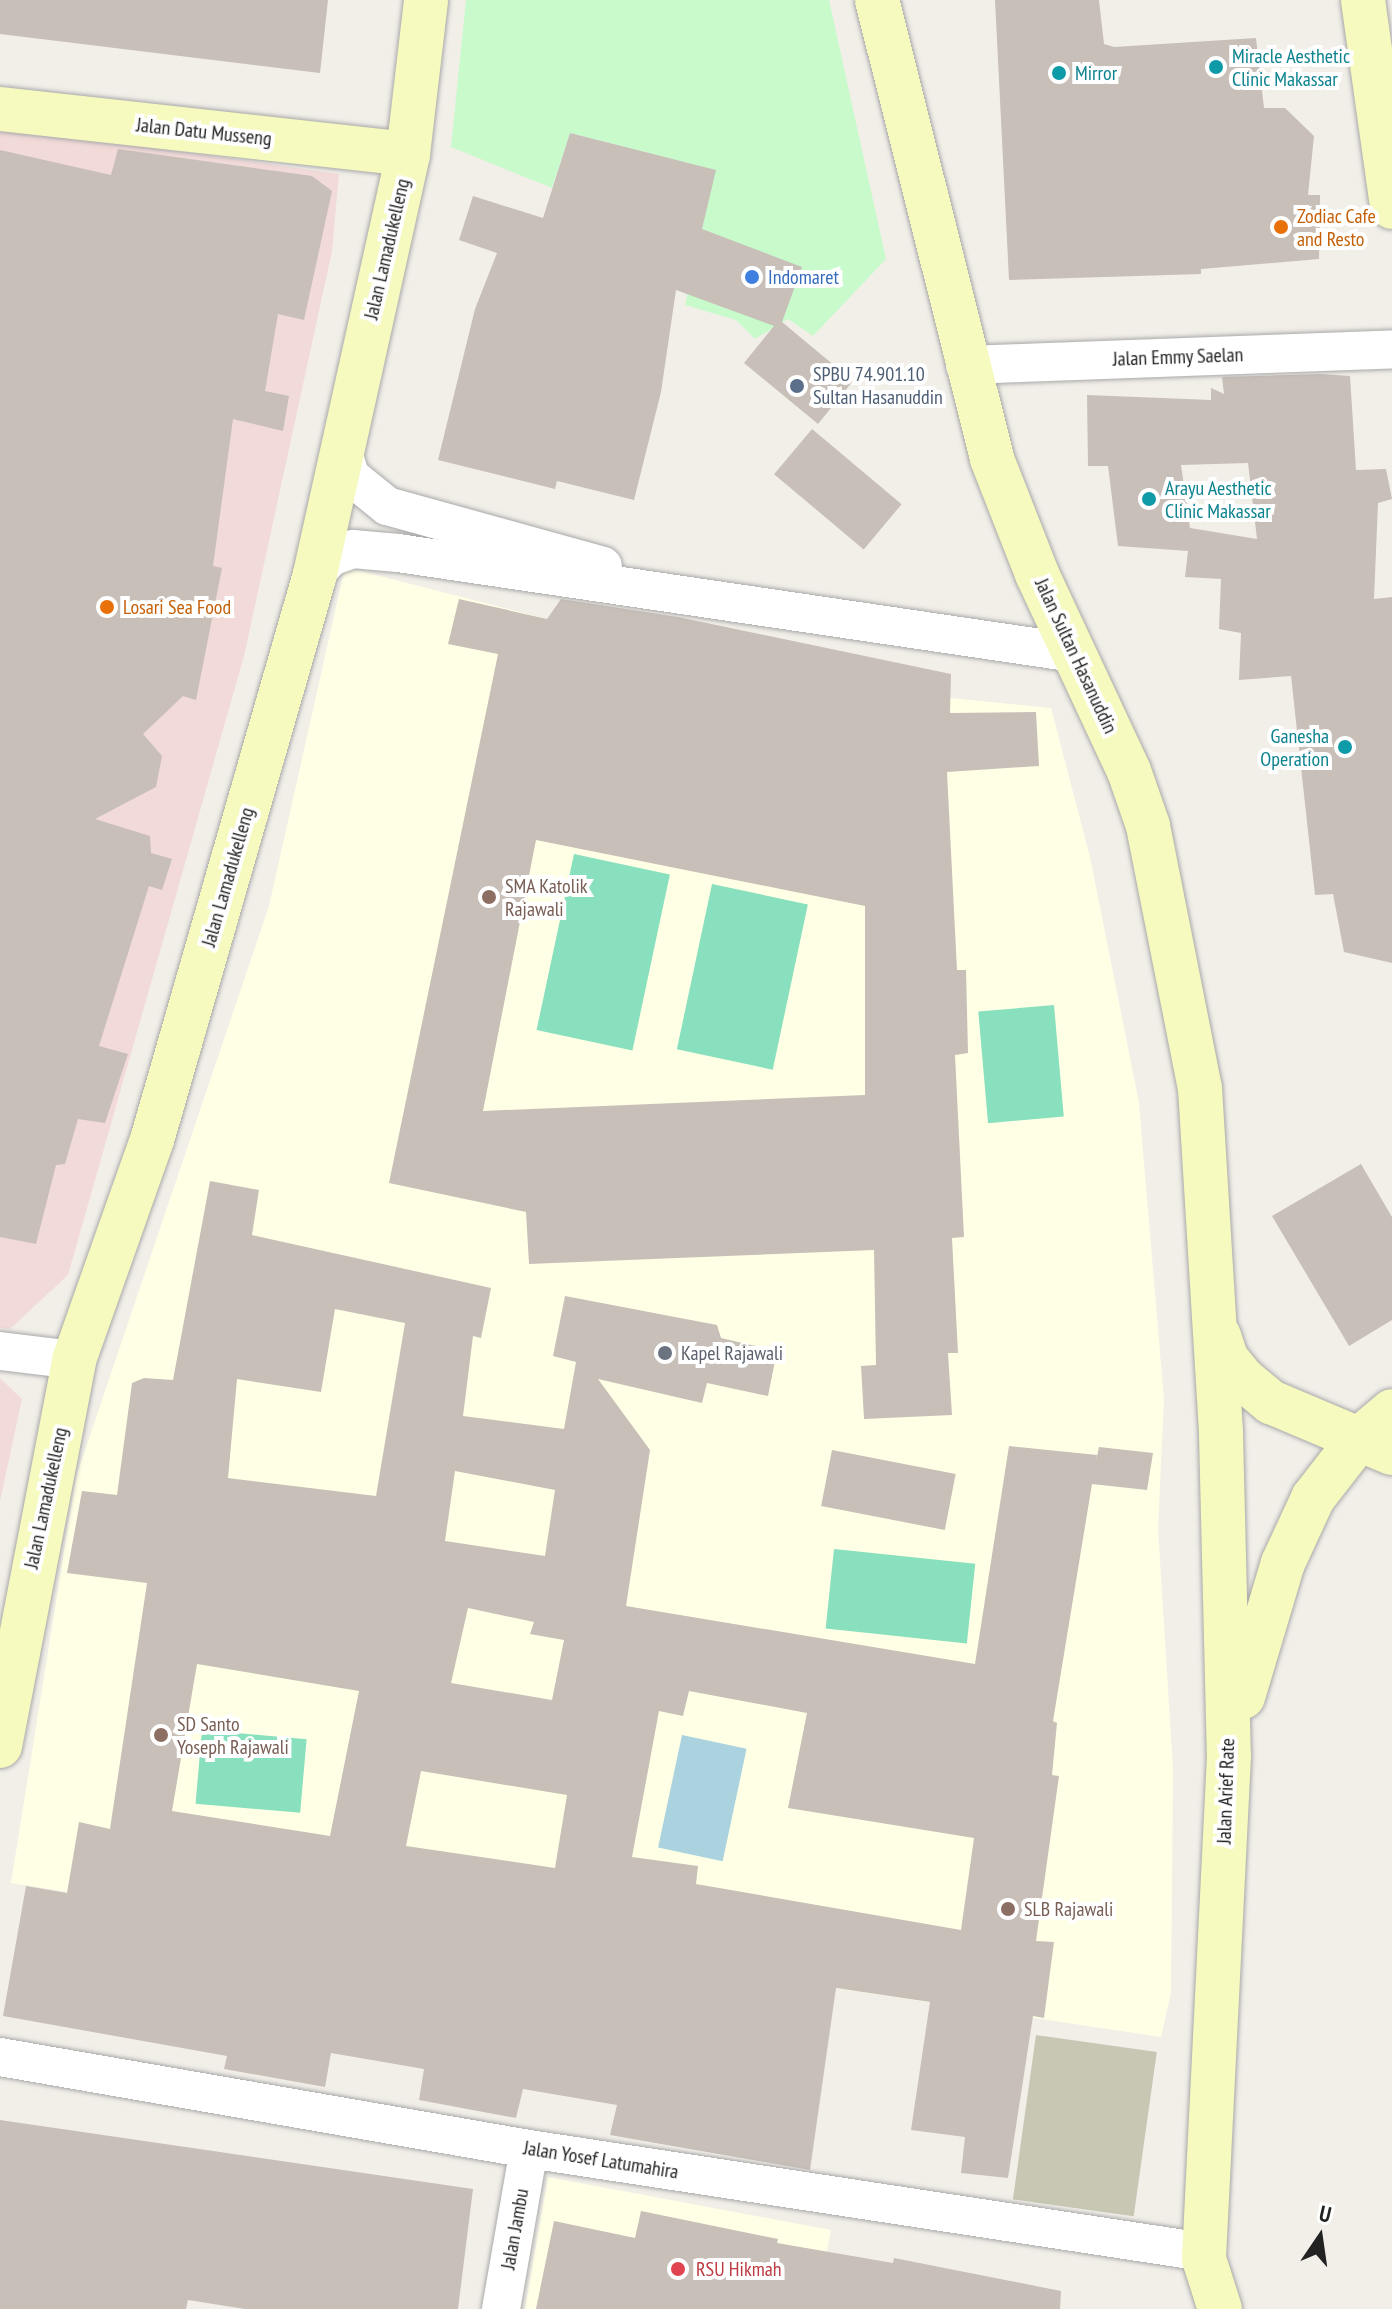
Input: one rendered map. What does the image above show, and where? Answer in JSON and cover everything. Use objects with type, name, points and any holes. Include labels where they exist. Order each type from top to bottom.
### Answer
[{"type":"main road","name":"Jalan Lamadukelleng","points":[[0,1746],[74,1360],[152,1140],[315,574],[408,154],[426,0]]},
{"type":"main road","name":"Jalan Sultan Hasanuddin","points":[[877,0],[965,365],[992,459],[1074,653],[1129,771],[1148,826],[1188,1014],[1200,1088],[1215,1323]]},
{"type":"main road","points":[[1363,0],[1392,207]]},
{"type":"main road","name":"Jalan Datu Musseng","points":[[0,109],[408,154]]},
{"type":"main road","points":[[1215,1323],[1226,1358],[1271,1402],[1376,1446]]},
{"type":"main road","name":"Jalan Arief Rate","points":[[1182,2309],[1204,2255],[1229,1756],[1215,1323]]},
{"type":"main road","points":[[1229,1756],[1254,1650],[1283,1563],[1313,1498],[1376,1446],[1392,1411]]},
{"type":"main road","name":"Jalan Arief Rate","points":[[1204,2255],[1220,2309]]},
{"type":"street","name":"Jalan Emmy Saelan","points":[[965,365],[1392,349]]},
{"type":"street","points":[[342,449],[350,476],[387,506],[702,595]]},
{"type":"street","points":[[315,574],[331,557],[353,549],[702,595],[1074,653]]},
{"type":"street","points":[[0,1351],[74,1360]]},
{"type":"street","name":"Jalan Yosef Latumahira","points":[[0,2057],[529,2149],[1204,2255]]},
{"type":"street","name":"Jalan Jambu","points":[[501,2309],[529,2149]]},
{"type":"shaded area","points":[[0,126],[339,174],[332,251],[244,656],[68,1275],[10,1329],[0,1328]]},
{"type":"shaded area","points":[[345,567],[547,619],[951,698],[1051,708],[1090,857],[1139,1103],[1164,1400],[1158,1528],[1173,1769],[1171,1993],[1161,2037],[807,1984],[677,1988],[11,1883],[76,1477],[269,906]]},
{"type":"shaded area","points":[[0,1378],[22,1399],[0,1501]]},
{"type":"shaded area","points":[[1036,2035],[1157,2052],[1134,2216],[1013,2199]]},
{"type":"shaded area","name":"RSU Hikmah","points":[[548,2177],[831,2230],[816,2309],[525,2309]]},
{"type":"green space","points":[[466,0],[829,0],[886,259],[813,336],[788,319],[755,339],[736,320],[685,305],[715,170],[570,133],[552,188],[451,147]]},
{"type":"green space","points":[[574,854],[670,874],[632,1050],[537,1030]]},
{"type":"green space","points":[[712,884],[808,904],[773,1070],[677,1049]]},
{"type":"green space","points":[[1054,1005],[1064,1117],[988,1123],[978,1012]]},
{"type":"green space","points":[[834,1549],[975,1564],[967,1643],[826,1629]]},
{"type":"green space","points":[[202,1730],[307,1739],[300,1813],[196,1804]]},
{"type":"water","points":[[682,1735],[747,1749],[723,1861],[658,1847]]},
{"type":"building","points":[[0,0],[328,0],[320,73],[0,34]]},
{"type":"building","points":[[995,0],[1099,0],[1104,44],[1114,47],[1256,38],[1264,108],[1285,108],[1314,136],[1308,195],[1320,195],[1319,259],[1201,269],[1201,274],[1009,280]]},
{"type":"building","points":[[570,133],[716,170],[702,229],[802,267],[782,322],[853,381],[818,424],[744,363],[774,326],[676,290],[661,392],[634,500],[557,481],[555,489],[438,460],[475,309],[497,253],[459,240],[473,196],[543,218]]},
{"type":"building","points":[[118,149],[312,176],[332,191],[304,320],[278,314],[265,391],[289,396],[283,431],[233,419],[213,566],[222,568],[196,700],[183,696],[143,734],[162,756],[156,787],[95,819],[150,836],[151,853],[172,859],[162,890],[149,886],[99,1046],[128,1054],[105,1123],[78,1119],[65,1164],[56,1165],[36,1244],[0,1237],[0,150],[111,175]]},
{"type":"building","points":[[1350,376],[1356,470],[1386,469],[1392,499],[1378,503],[1374,599],[1392,597],[1392,963],[1344,952],[1333,894],[1315,895],[1291,676],[1239,680],[1241,633],[1219,629],[1221,579],[1185,577],[1188,551],[1118,546],[1108,466],[1088,466],[1087,395],[1211,400],[1211,388],[1224,394],[1222,377]],"holes":[[[1248,463],[1257,539],[1190,528],[1181,465]]]},
{"type":"building","points":[[812,429],[902,504],[864,549],[774,474]]},
{"type":"building","points":[[459,599],[547,619],[561,599],[678,617],[951,674],[950,713],[1036,712],[1039,766],[947,772],[957,970],[966,970],[968,1053],[955,1055],[964,1237],[952,1238],[958,1353],[948,1353],[952,1415],[864,1419],[861,1366],[876,1365],[874,1250],[529,1264],[526,1212],[389,1183],[498,654],[448,644]],"holes":[[[536,840],[865,906],[865,1095],[483,1111]]]},
{"type":"building","points":[[1361,1164],[1392,1217],[1392,1320],[1349,1346],[1272,1216]]},
{"type":"building","points":[[210,1181],[259,1190],[252,1235],[491,1288],[481,1338],[473,1336],[463,1416],[564,1429],[576,1362],[553,1356],[565,1296],[717,1325],[721,1338],[777,1351],[768,1396],[707,1383],[702,1403],[598,1379],[650,1450],[626,1606],[975,1664],[1009,1446],[1097,1455],[1095,1465],[1099,1447],[1153,1453],[1147,1490],[1092,1484],[1053,1721],[1057,1723],[1052,1775],[1059,1776],[1036,1941],[1054,1942],[1044,2018],[1033,2016],[1008,2178],[961,2173],[965,2137],[911,2130],[930,2002],[836,1988],[810,2170],[610,2135],[617,2105],[523,2089],[516,2118],[419,2100],[424,2069],[331,2053],[325,2087],[224,2069],[227,2056],[3,2016],[26,1886],[67,1893],[79,1822],[110,1829],[147,1583],[67,1573],[82,1491],[117,1495],[132,1383],[144,1378],[173,1380]],"holes":[[[335,1309],[405,1323],[376,1496],[228,1478],[237,1379],[321,1392]],[[455,1471],[555,1490],[545,1556],[445,1541]],[[468,1608],[534,1622],[530,1634],[564,1640],[552,1700],[451,1683]],[[197,1664],[359,1691],[330,1836],[172,1811]],[[689,1691],[807,1713],[788,1808],[974,1838],[961,1930],[696,1884],[698,1866],[632,1857],[659,1711],[683,1716]],[[421,1771],[567,1795],[555,1868],[406,1846]]]},
{"type":"building","points":[[832,1450],[956,1474],[945,1530],[821,1506]]},
{"type":"building","points":[[0,2120],[473,2189],[458,2309],[245,2309],[188,2300],[186,2309],[0,2309]]},
{"type":"building","name":"RSU Hikmah","points":[[641,2211],[778,2239],[777,2243],[893,2263],[894,2258],[1061,2291],[1060,2309],[536,2309],[554,2221],[635,2238]]},
{"type":"place","name":"Miracle Aesthetic Clinic Makassar","points":[[1216,67]]},
{"type":"place","name":"Mirror","points":[[1059,73]]},
{"type":"place","name":"Zodiac Cafe and Resto","points":[[1281,227]]},
{"type":"place","name":"Indomaret","points":[[752,277]]},
{"type":"place","name":"SPBU 74.901.10 Sultan Hasanuddin","points":[[797,386]]},
{"type":"place","name":"Arayu Aesthetic Clinic Makassar","points":[[1149,499]]},
{"type":"place","name":"Losari Sea Food","points":[[107,607]]},
{"type":"place","name":"Ganesha Operation","points":[[1345,747]]},
{"type":"place","name":"SMA Katolik Rajawali","points":[[489,897]]},
{"type":"place","name":"Kapel Rajawali","points":[[665,1353]]},
{"type":"place","name":"SD Santo Yoseph Rajawali","points":[[161,1735]]},
{"type":"place","name":"SLB Rajawali","points":[[1008,1909]]},
{"type":"place","name":"RSU Hikmah","points":[[678,2269]]}]
